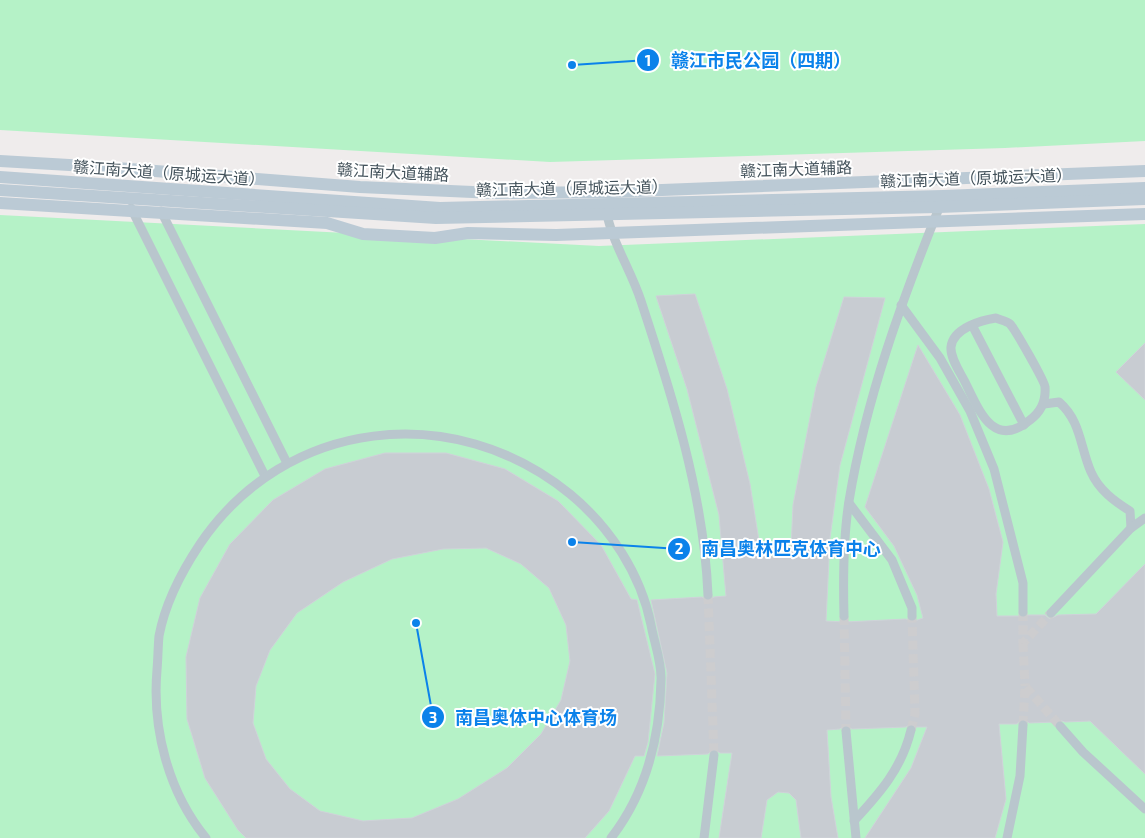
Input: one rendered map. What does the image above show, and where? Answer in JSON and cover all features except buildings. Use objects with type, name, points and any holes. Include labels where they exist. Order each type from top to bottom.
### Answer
[{"type":"street","name":"赣江南大道辅路","points":[[0,161],[104,166],[360,187],[494,193],[611,192],[1145,171]]},
{"type":"street","name":"赣江南大道（原城运大道）","points":[[0,177],[440,208],[606,209],[1145,199]]},
{"type":"street","points":[[120,186],[266,476]]},
{"type":"street","points":[[149,188],[287,463]]},
{"type":"street","name":"赣江南大道（原城运大道）","points":[[941,202],[1145,188]]},
{"type":"street","name":"赣江南大道（原城运大道）","points":[[0,190],[436,218],[606,209]]},
{"type":"street","points":[[844,616],[843,580],[849,503],[870,402],[901,305],[941,202]]},
{"type":"street","points":[[0,203],[327,223],[363,234],[435,238],[468,233],[556,235],[1145,214]]},
{"type":"street","points":[[606,209],[613,233],[636,284],[662,364],[680,430],[701,527],[708,595]]},
{"type":"street","points":[[901,305],[975,410],[994,428],[1011,432],[1037,415],[1044,404],[1045,386],[1010,324],[996,318],[972,324],[954,337],[951,347],[954,360],[975,410],[994,469],[1023,583],[1023,612]]},
{"type":"street","points":[[972,324],[1024,425]]},
{"type":"street","points":[[940,358],[954,360]]},
{"type":"street","points":[[1044,404],[1059,402],[1070,411],[1076,423],[1092,472],[1102,489],[1130,511],[1131,528]]},
{"type":"street","points":[[206,838],[193,822],[166,763],[154,699],[160,634],[181,573],[217,519],[266,476],[287,463],[337,443],[391,434],[445,436],[498,450],[538,470],[588,509],[622,552],[646,600],[662,678],[653,756],[627,817],[611,838]]},
{"type":"street","points":[[849,503],[892,560],[912,608],[912,616]]},
{"type":"street","points":[[1051,613],[1131,528],[1145,518]]},
{"type":"street","points":[[1007,838],[1020,776],[1023,725]]},
{"type":"street","points":[[1060,726],[1083,752],[1145,809]]},
{"type":"street","points":[[854,821],[884,789],[906,751],[911,730]]},
{"type":"street","points":[[846,731],[856,838]]},
{"type":"street","points":[[704,838],[714,755]]},
{"type":"green space","points":[[0,0],[1145,0],[1145,141],[1005,148],[550,162],[0,130]]},
{"type":"green space","points":[[0,215],[599,246],[1145,224],[1145,838],[0,838]]},
{"type":"tunnel","points":[[708,595],[714,755]]},
{"type":"tunnel","points":[[1023,612],[1023,643],[1051,613]]},
{"type":"tunnel","points":[[844,616],[846,731]]},
{"type":"tunnel","points":[[911,730],[915,714],[912,616]]},
{"type":"tunnel","points":[[1023,643],[1025,686]]},
{"type":"tunnel","points":[[1023,725],[1025,686],[1060,726]]},
{"type":"place","name":"赣江市民公园（四期）","points":[[572,65]]},
{"type":"place","name":"南昌奥林匹克体育中心","points":[[572,542]]},
{"type":"place","name":"南昌奥体中心体育场","points":[[416,623]]}]
